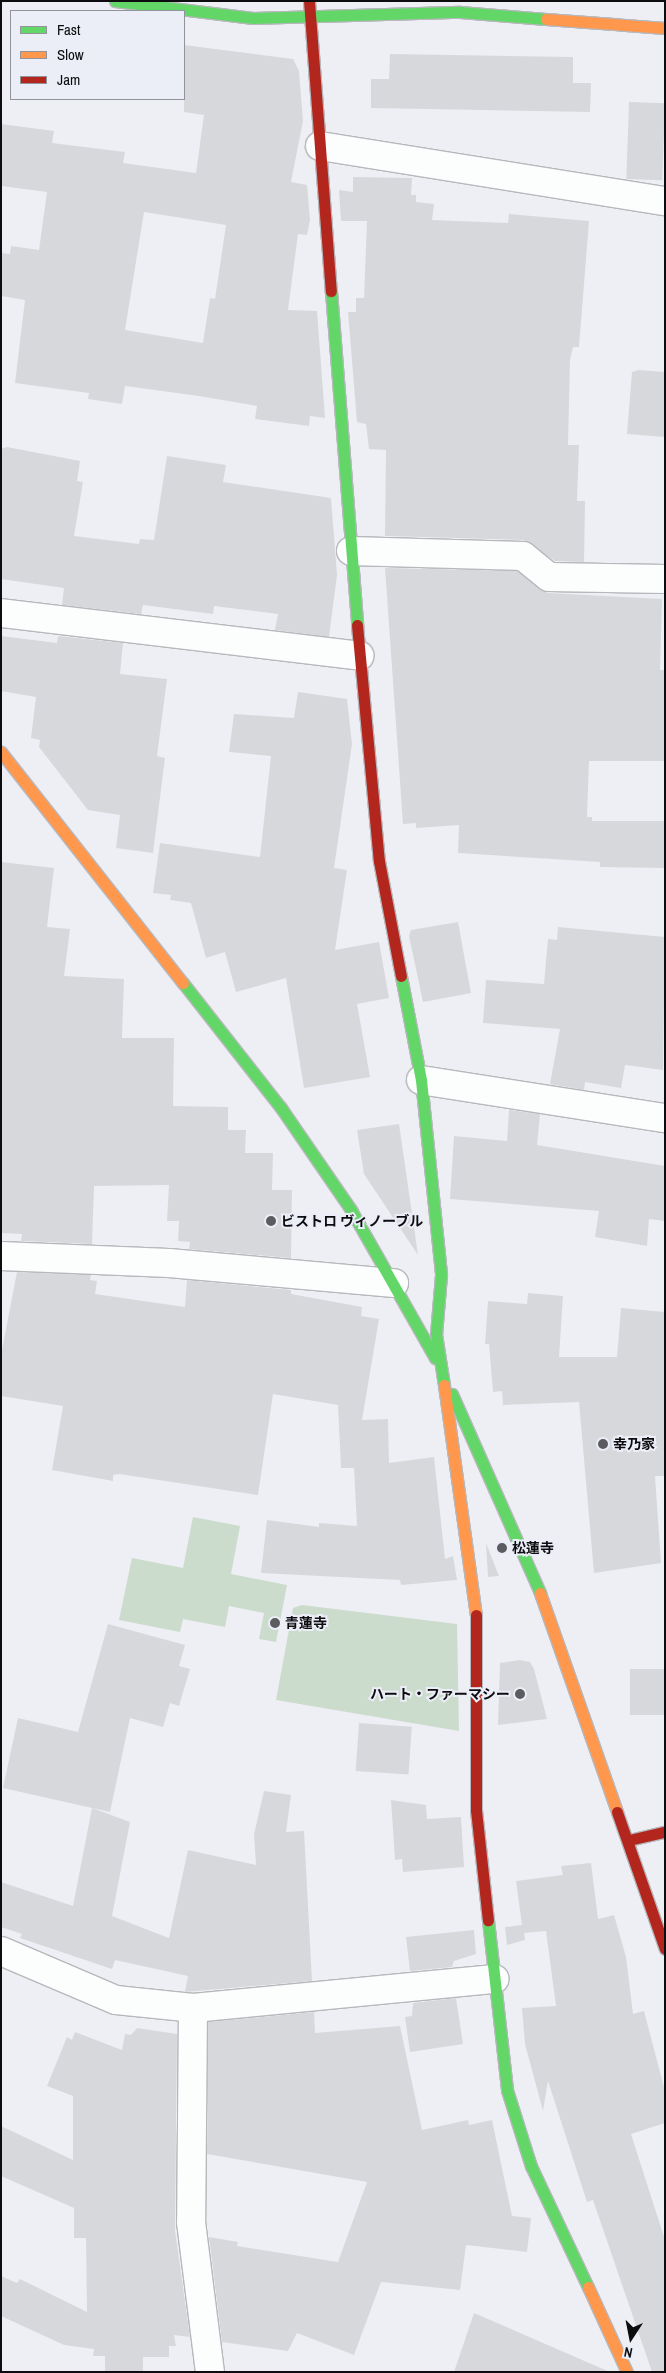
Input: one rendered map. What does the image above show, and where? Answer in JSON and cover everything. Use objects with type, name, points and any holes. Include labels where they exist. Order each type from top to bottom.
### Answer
[{"type":"street","points":[[115,1],[253,18],[461,7],[617,32],[665,28]]},
{"type":"street","points":[[309,1],[359,656],[379,861],[421,1080],[441,1275],[436,1334],[446,1382],[447,1415],[476,1604],[476,1810],[507,2090],[531,2166],[627,2372]]},
{"type":"street","points":[[320,146],[665,201]]},
{"type":"street","points":[[351,551],[523,556],[549,577],[665,579]]},
{"type":"street","points":[[1,613],[359,656]]},
{"type":"street","points":[[1,752],[281,1108],[351,1210],[394,1283],[446,1382],[530,1563],[629,1840],[665,1949]]},
{"type":"street","points":[[421,1080],[665,1118]]},
{"type":"street","points":[[1,1256],[169,1263],[394,1283]]},
{"type":"street","points":[[629,1840],[665,1832]]},
{"type":"street","points":[[3,1954],[116,2000],[194,2008],[495,1979]]},
{"type":"street","points":[[194,2008],[192,2222],[210,2372]]},
{"type":"green space","points":[[193,1517],[240,1526],[231,1574],[287,1585],[276,1642],[259,1639],[264,1613],[229,1606],[225,1627],[183,1619],[180,1632],[119,1620],[132,1558],[183,1568]]},
{"type":"green space","points":[[302,1605],[457,1624],[459,1731],[276,1700],[293,1608]]},
{"type":"building","points":[[185,45],[293,59],[299,71],[303,121],[291,182],[307,185],[310,220],[307,235],[298,234],[288,310],[317,311],[325,418],[310,416],[309,426],[255,419],[257,406],[199,396],[125,386],[122,404],[88,399],[89,393],[15,383],[25,300],[1,296],[1,253],[10,254],[11,246],[39,250],[47,192],[1,186],[1,124],[54,131],[52,143],[125,152],[123,163],[196,173],[204,115],[184,112]],"holes":[[[144,212],[226,225],[215,299],[210,298],[203,343],[125,330]]]},
{"type":"building","points":[[390,54],[573,57],[573,83],[591,83],[590,112],[371,108],[371,79],[389,79]]},
{"type":"building","points":[[629,102],[665,103],[662,180],[626,179]]},
{"type":"building","points":[[353,177],[412,178],[411,195],[416,195],[416,202],[434,204],[432,220],[508,223],[509,214],[589,221],[579,347],[573,347],[570,360],[568,445],[579,445],[577,501],[585,501],[584,562],[555,561],[523,540],[385,536],[386,450],[369,449],[366,424],[357,422],[348,312],[356,312],[356,298],[364,298],[367,221],[341,221],[339,190],[353,192]]},
{"type":"building","points":[[639,370],[665,372],[665,437],[627,434],[632,372]]},
{"type":"building","points":[[7,447],[80,461],[77,481],[83,482],[74,536],[139,544],[140,539],[154,540],[167,456],[226,465],[223,482],[331,498],[337,575],[329,637],[275,630],[278,614],[214,606],[213,614],[143,605],[141,614],[62,605],[64,588],[1,579],[1,449]]},
{"type":"building","points":[[385,568],[517,571],[548,593],[662,599],[660,670],[664,670],[665,761],[589,761],[587,817],[592,817],[592,821],[665,821],[665,868],[600,867],[600,862],[458,853],[459,825],[416,828],[416,823],[403,824]]},
{"type":"building","points":[[1,636],[57,643],[58,636],[123,643],[120,674],[167,679],[157,756],[165,758],[153,853],[116,848],[120,815],[88,810],[39,747],[40,740],[31,738],[36,697],[1,691]]},
{"type":"building","points":[[298,692],[347,699],[352,744],[334,868],[347,870],[335,950],[379,942],[389,998],[357,1004],[370,1077],[304,1088],[286,978],[236,992],[225,952],[206,958],[191,903],[170,900],[171,895],[153,893],[160,843],[260,857],[271,756],[229,752],[234,714],[294,718]]},
{"type":"building","points":[[1,862],[54,868],[47,927],[70,929],[64,976],[124,979],[122,1038],[174,1038],[173,1106],[228,1107],[228,1130],[246,1130],[245,1153],[273,1153],[272,1190],[292,1190],[291,1258],[189,1249],[190,1242],[178,1241],[179,1221],[167,1221],[169,1185],[94,1186],[92,1244],[21,1241],[22,1234],[1,1233]]},
{"type":"building","points":[[458,922],[471,993],[423,1002],[409,936],[411,930]]},
{"type":"building","points":[[558,927],[665,937],[663,1070],[625,1065],[621,1088],[585,1082],[584,1090],[550,1084],[560,1029],[483,1023],[486,980],[544,984],[548,939],[557,940]]},
{"type":"building","points":[[509,1110],[540,1114],[537,1145],[665,1166],[665,1221],[649,1219],[647,1246],[595,1237],[599,1211],[450,1199],[454,1136],[507,1141]]},
{"type":"building","points":[[399,1124],[418,1255],[364,1174],[357,1130]]},
{"type":"building","points":[[17,1272],[91,1275],[90,1280],[97,1281],[95,1294],[185,1307],[187,1280],[291,1290],[291,1294],[362,1307],[361,1316],[379,1319],[362,1420],[388,1419],[389,1463],[434,1457],[445,1559],[453,1556],[457,1580],[401,1585],[400,1580],[261,1573],[267,1520],[319,1527],[319,1523],[357,1526],[354,1468],[341,1468],[338,1405],[273,1394],[258,1495],[119,1474],[113,1475],[113,1481],[52,1470],[63,1406],[1,1396],[1,1355]]},
{"type":"building","points":[[528,1293],[563,1296],[559,1357],[617,1357],[621,1308],[665,1312],[665,1476],[655,1476],[661,1563],[594,1573],[579,1402],[503,1405],[502,1391],[493,1392],[489,1344],[485,1344],[488,1301],[527,1304]]},
{"type":"building","points":[[486,1543],[499,1576],[488,1577]]},
{"type":"building","points":[[108,1624],[185,1645],[179,1666],[190,1669],[179,1706],[170,1703],[163,1727],[130,1718],[110,1812],[3,1788],[18,1718],[78,1732]]},
{"type":"building","name":"ハート・ファーマシー","points":[[520,1660],[530,1662],[534,1669],[547,1719],[498,1725],[500,1663]]},
{"type":"building","points":[[630,1669],[665,1669],[665,1715],[630,1715]]},
{"type":"building","points":[[359,1723],[412,1727],[409,1775],[356,1771]]},
{"type":"building","points":[[264,1791],[291,1795],[286,1832],[304,1831],[312,1981],[185,1992],[188,1976],[115,1960],[112,1969],[20,1938],[22,1934],[1,1927],[1,1882],[73,1906],[92,1808],[130,1822],[112,1916],[169,1938],[188,1850],[256,1865],[254,1834]]},
{"type":"building","points":[[391,1800],[426,1805],[427,1819],[461,1817],[464,1867],[403,1872],[402,1859],[395,1860]]},
{"type":"building","points":[[591,1863],[598,1919],[614,1915],[626,1957],[633,2014],[644,2011],[665,2091],[665,2123],[631,2134],[665,2240],[665,2372],[652,2372],[593,2200],[587,2202],[548,2081],[543,2111],[525,2044],[522,2008],[556,2006],[546,1931],[524,1933],[525,1940],[507,1945],[505,1927],[522,1925],[516,1881],[563,1875],[561,1866]]},
{"type":"building","points":[[474,1930],[476,1954],[454,1961],[452,1967],[410,1971],[406,1937]]},
{"type":"building","points":[[456,1998],[463,2044],[410,2052],[405,2017],[412,2016],[413,2003]]},
{"type":"building","points":[[314,2012],[315,2033],[400,2026],[422,2130],[468,2120],[469,2125],[492,2120],[512,2216],[531,2218],[527,2252],[466,2245],[460,2290],[381,2282],[354,2355],[297,2333],[288,2351],[222,2342],[209,2237],[238,2242],[237,2246],[338,2262],[367,2182],[207,2154],[208,2022]]},
{"type":"building","points":[[137,2028],[177,2034],[175,2230],[190,2337],[174,2335],[176,2346],[169,2346],[169,2357],[143,2357],[143,2372],[105,2372],[105,2356],[93,2356],[94,2349],[64,2345],[1,2316],[1,2276],[17,2283],[20,2279],[87,2312],[86,2238],[74,2238],[74,2208],[1,2176],[1,2126],[73,2160],[73,2096],[47,2086],[67,2037],[72,2040],[75,2032],[122,2050],[125,2034],[131,2035]]},
{"type":"building","points":[[474,2313],[610,2372],[454,2372]]},
{"type":"traffic: fast","points":[[115,1],[253,18],[460,12],[546,19]]},
{"type":"traffic: fast","points":[[331,291],[357,625]]},
{"type":"traffic: fast","points":[[401,976],[421,1080],[441,1275],[436,1334],[444,1385]]},
{"type":"traffic: fast","points":[[183,983],[281,1108],[351,1210],[435,1358]]},
{"type":"traffic: fast","points":[[452,1394],[540,1593]]},
{"type":"traffic: fast","points":[[488,1920],[507,2090],[531,2166],[588,2287]]},
{"type":"traffic: slow","points":[[546,19],[665,28]]},
{"type":"traffic: slow","points":[[1,752],[183,983]]},
{"type":"traffic: slow","points":[[444,1385],[476,1615]]},
{"type":"traffic: slow","points":[[540,1593],[617,1812]]},
{"type":"traffic: slow","points":[[588,2287],[627,2372]]},
{"type":"traffic: jam","points":[[309,1],[331,291]]},
{"type":"traffic: jam","points":[[357,625],[379,861],[401,976]]},
{"type":"traffic: jam","points":[[476,1615],[476,1810],[488,1920]]},
{"type":"traffic: jam","points":[[617,1812],[665,1949]]},
{"type":"traffic: jam","points":[[629,1840],[665,1832]]},
{"type":"place","name":"ビストロ ヴィノーブル","points":[[271,1221]]},
{"type":"place","name":"幸乃家","points":[[603,1444]]},
{"type":"place","name":"松蓮寺","points":[[502,1548]]},
{"type":"place","name":"青蓮寺","points":[[275,1623]]},
{"type":"place","name":"ハート・ファーマシー","points":[[520,1694]]}]
